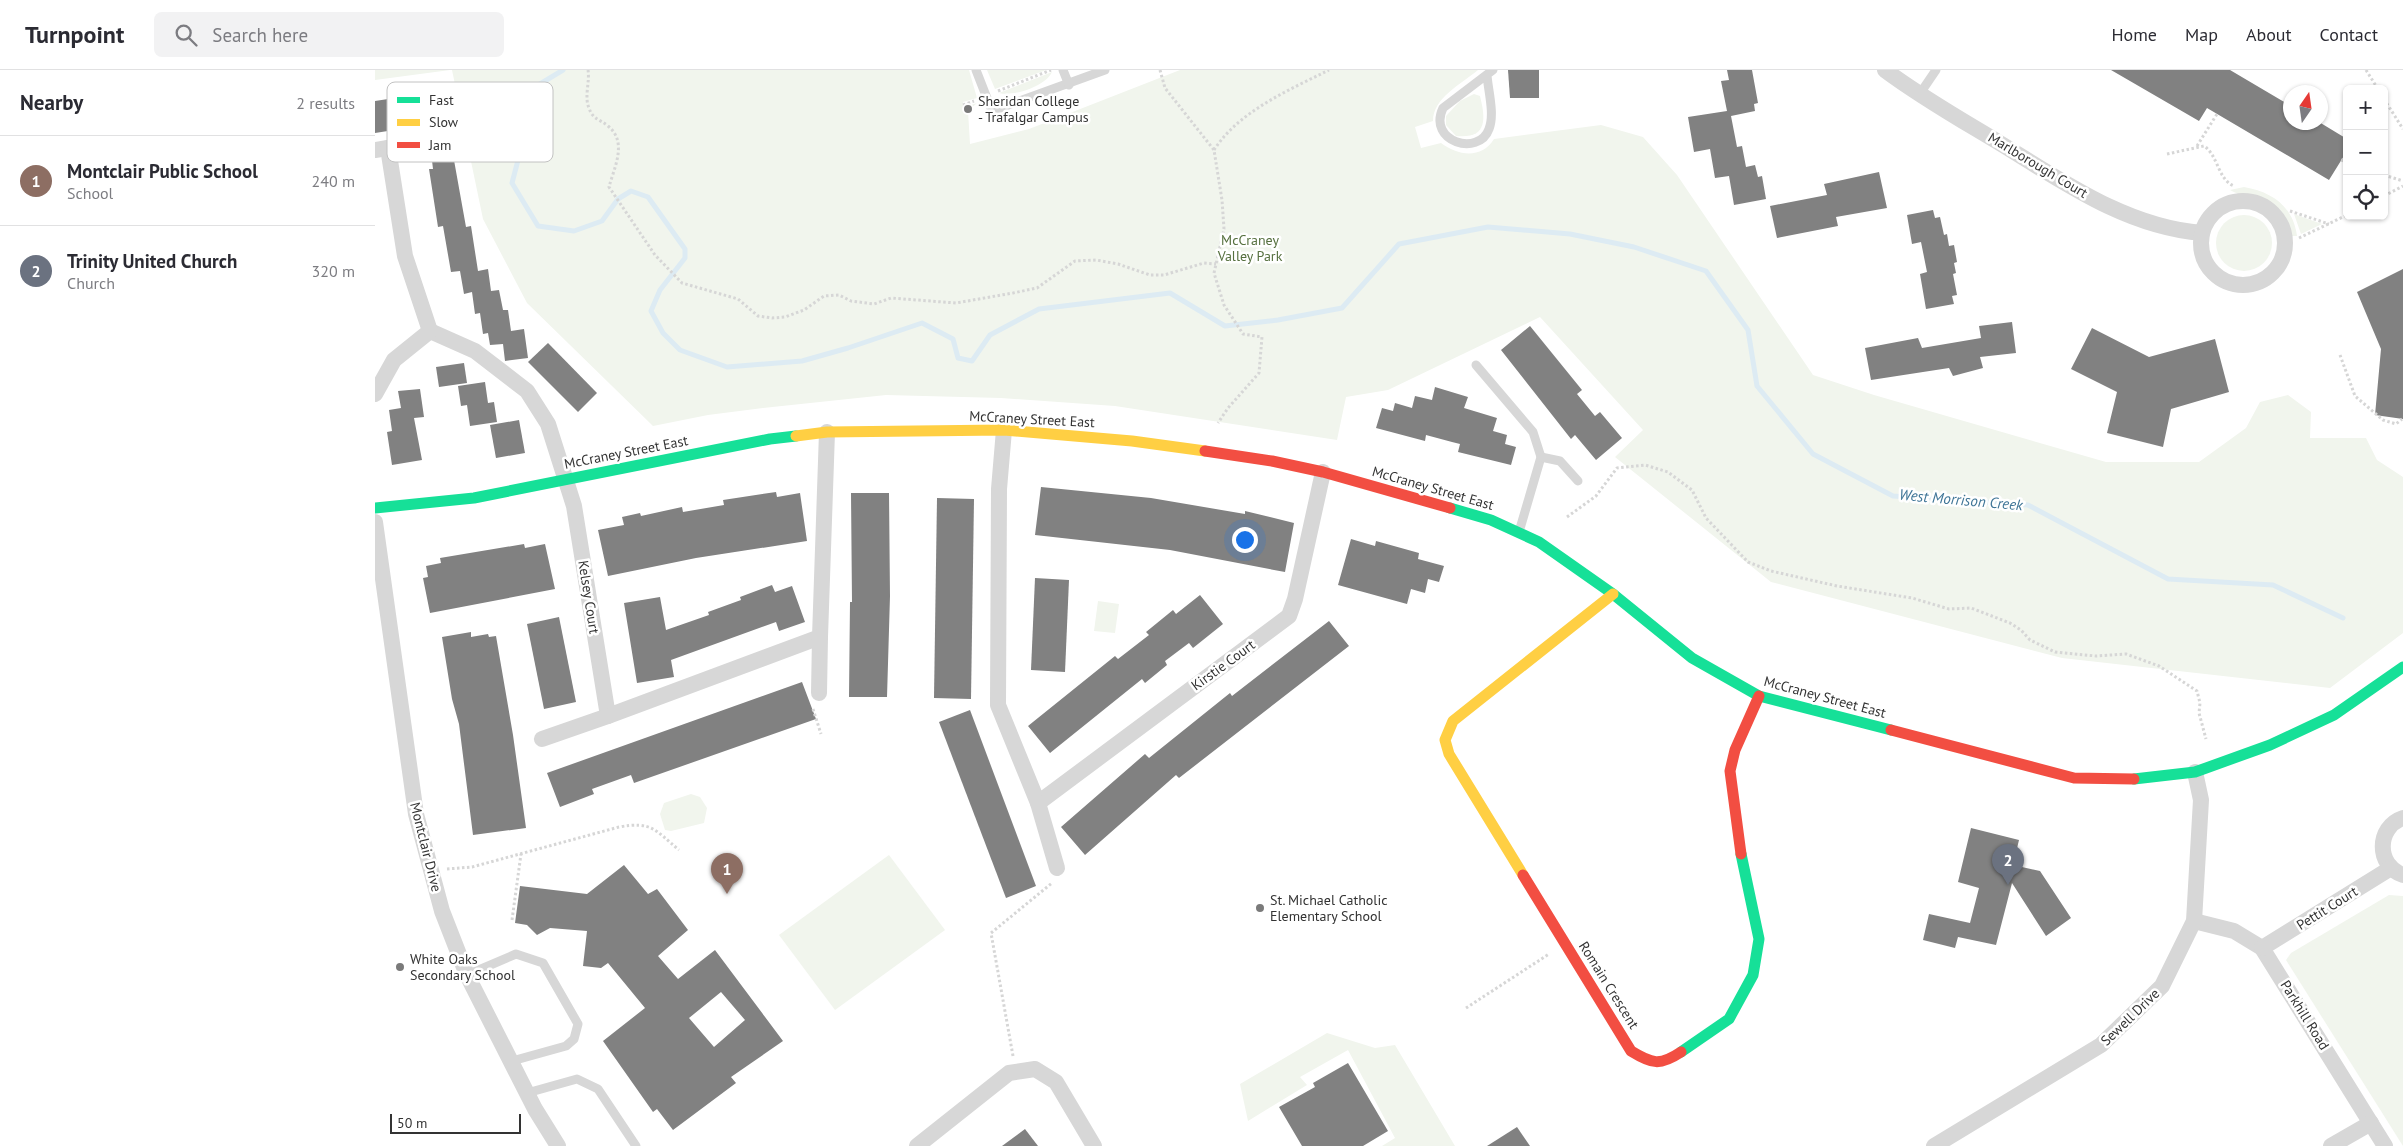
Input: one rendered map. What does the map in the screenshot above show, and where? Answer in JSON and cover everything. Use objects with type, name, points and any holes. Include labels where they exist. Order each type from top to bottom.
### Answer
[{"type":"street","name":"Marlborough Court","points":[[1885,70],[1919,95],[2047,173],[2120,212],[2157,226],[2202,234]]},
{"type":"street","points":[[375,394],[394,360],[430,331],[405,256],[382,149]]},
{"type":"street","points":[[2238,201],[2250,201],[2261,204],[2279,220],[2284,232],[2285,250],[2276,270],[2269,276],[2259,282],[2245,285],[2232,283],[2219,277],[2209,267],[2203,255],[2202,234],[2209,218],[2217,210],[2238,201]]},
{"type":"street","name":"Kelsey Court","points":[[430,331],[475,351],[527,391],[548,424],[574,506],[608,716]]},
{"type":"street","points":[[1004,430],[999,489],[998,705],[1037,803],[1057,868]]},
{"type":"street","name":"McCraney Street East","points":[[375,508],[474,498],[770,439],[827,432],[1004,430],[1132,440],[1272,461],[1323,472],[1491,520],[1519,532],[1539,542],[1613,594],[1692,658],[1759,696],[2074,778],[2133,779],[2195,772],[2270,745],[2334,715],[2403,667]]},
{"type":"street","points":[[819,693],[827,432]]},
{"type":"street","name":"Kirstie Court","points":[[1037,803],[1289,616],[1297,589],[1323,472]]},
{"type":"street","name":"Montclair Drive","points":[[375,522],[416,814],[442,911],[467,975],[512,1060],[527,1093],[559,1146]]},
{"type":"street","name":"Romain Crescent","points":[[1613,594],[1453,721],[1445,740],[1449,754],[1631,1051],[1648,1062],[1667,1061],[1729,1019],[1753,975],[1759,939],[1741,854],[1730,771],[1735,750],[1759,696]]},
{"type":"street","points":[[542,740],[820,637]]},
{"type":"street","name":"Sewell Drive","points":[[1933,1146],[2101,1045],[2162,986],[2194,921],[2201,800],[2195,772]]},
{"type":"street","name":"Pettit Court","points":[[2262,948],[2397,871],[2383,851],[2383,840],[2390,826],[2403,818]]},
{"type":"street","name":"Parkhill Road","points":[[2194,921],[2234,931],[2262,948],[2385,1146]]},
{"type":"street","points":[[917,1146],[1009,1073],[1035,1069],[1056,1082],[1094,1146]]},
{"type":"street","points":[[2331,1146],[2371,1123]]},
{"type":"lane","points":[[976,70],[992,111],[1069,85],[1105,70]]},
{"type":"lane","points":[[1063,70],[1069,85]]},
{"type":"lane","points":[[1919,95],[1936,70]]},
{"type":"lane","points":[[1490,72],[1491,122],[1486,134],[1482,140],[1471,143],[1449,138],[1443,133],[1440,126],[1443,108],[1456,96],[1490,72]]},
{"type":"lane","points":[[1476,365],[1533,432],[1541,457],[1519,532]]},
{"type":"lane","points":[[1541,457],[1560,461],[1578,481]]},
{"type":"lane","points":[[467,975],[516,954],[543,963],[578,1024],[574,1039],[566,1046],[512,1060]]},
{"type":"lane","points":[[527,1093],[577,1079],[598,1089],[636,1146]]},
{"type":"path","points":[[588,70],[588,107],[595,119],[608,126],[616,136],[619,149],[617,164],[609,187],[611,190],[664,266],[682,283],[739,299],[758,316],[785,317],[804,310],[824,296],[839,295],[851,301],[874,304],[891,298],[956,303],[1037,288],[1075,261],[1096,260],[1118,264],[1150,275],[1164,275],[1204,262],[1216,264]]},
{"type":"path","points":[[998,91],[1051,70]]},
{"type":"path","points":[[1160,70],[1165,88],[1214,150],[1222,200],[1224,230],[1214,273],[1224,305],[1243,334],[1262,337],[1259,373],[1227,408],[1218,423]]},
{"type":"path","points":[[1214,150],[1222,138],[1274,98],[1329,70]]},
{"type":"path","points":[[2366,70],[2375,85]]},
{"type":"path","points":[[963,105],[977,99]]},
{"type":"path","points":[[2388,106],[2403,129]]},
{"type":"path","points":[[2197,146],[2217,114]]},
{"type":"path","points":[[2167,154],[2203,146],[2208,149],[2226,182],[2234,186]]},
{"type":"path","points":[[2387,175],[2403,181]]},
{"type":"path","points":[[2388,194],[2403,186]]},
{"type":"path","points":[[2290,211],[2329,224]]},
{"type":"path","points":[[2299,238],[2343,217]]},
{"type":"path","points":[[2340,355],[2355,396],[2383,420],[2396,424],[2402,419]]},
{"type":"path","points":[[1567,517],[1596,496],[1617,468],[1645,465],[1668,472],[1692,490],[1706,518],[1748,562],[1800,579],[1912,598],[1949,609],[1971,608],[2010,623],[2021,630],[2030,640],[2055,652],[2096,656],[2126,654],[2142,658],[2159,666],[2197,691],[2201,703],[2199,713],[2206,739]]},
{"type":"path","points":[[431,870],[472,867],[637,824],[651,826],[679,850]]},
{"type":"path","points":[[512,920],[521,854]]},
{"type":"path","points":[[1009,1073],[1013,1057],[991,932],[1060,877],[1057,868]]},
{"type":"path","points":[[1466,1008],[1552,952]]},
{"type":"green space","points":[[375,70],[450,70],[375,80]]},
{"type":"green space","name":"McCraney Valley Park","points":[[452,70],[969,70],[977,98],[963,102],[965,107],[977,103],[968,111],[970,144],[1029,129],[1180,70],[1478,70],[1443,98],[1434,113],[1433,121],[1415,127],[1421,148],[1441,143],[1455,151],[1469,153],[1483,150],[1494,139],[1601,125],[1643,137],[1677,175],[1813,375],[1874,395],[2106,462],[2199,462],[2246,428],[2260,402],[2288,395],[2311,412],[2310,438],[2366,438],[2377,460],[2403,477],[2403,633],[2330,688],[2062,658],[1771,582],[1615,457],[1643,430],[1540,317],[1388,390],[1346,397],[1337,440],[1115,406],[1001,398],[886,395],[708,415],[653,426],[527,303],[483,219],[471,162],[553,162],[553,82],[454,82]]},
{"type":"green space","points":[[987,70],[1046,70],[995,89]]},
{"type":"green space","points":[[1052,72],[1043,82],[1029,89],[1005,94],[999,93]]},
{"type":"green space","points":[[1474,94],[1480,96],[1483,113],[1482,126],[1474,134],[1456,136],[1446,125],[1446,116],[1460,101]]},
{"type":"green space","points":[[2244,187],[2264,193],[2280,202],[2291,216],[2297,236],[2290,236],[2281,215],[2272,205],[2259,198],[2238,194],[2230,190]]},
{"type":"green space","points":[[2294,214],[2322,224],[2301,234]]},
{"type":"green space","points":[[2239,215],[2249,215],[2264,223],[2270,232],[2272,243],[2270,254],[2264,263],[2249,271],[2239,271],[2228,266],[2221,259],[2216,248],[2216,238],[2221,227],[2228,220]]},
{"type":"green space","points":[[1098,601],[1119,604],[1115,633],[1094,631]]},
{"type":"green space","points":[[691,794],[700,797],[707,808],[704,823],[671,831],[665,830],[660,814],[664,803]]},
{"type":"green space","points":[[889,855],[945,930],[835,1010],[779,935]]},
{"type":"green space","points":[[2389,895],[2403,896],[2403,1146],[2286,960],[2291,953]]},
{"type":"green space","points":[[1327,1033],[1375,1048],[1395,1045],[1455,1146],[1382,1146],[1395,1138],[1348,1050],[1300,1077],[1307,1085],[1248,1121],[1240,1084]]},
{"type":"building","points":[[1508,70],[1539,70],[1539,98],[1510,98]]},
{"type":"building","points":[[1727,70],[1752,70],[1758,103],[1754,104],[1755,111],[1731,116],[1737,147],[1742,146],[1746,167],[1755,165],[1758,177],[1762,176],[1766,199],[1734,205],[1729,176],[1715,178],[1710,149],[1694,152],[1688,117],[1727,111],[1721,81],[1729,80]]},
{"type":"building","points":[[2111,70],[2230,70],[2283,101],[2283,130],[2328,130],[2328,127],[2343,137],[2343,157],[2329,180],[2207,108],[2199,121]]},
{"type":"building","points":[[387,99],[387,131],[375,133],[375,101]]},
{"type":"building","points":[[432,162],[454,162],[466,227],[471,226],[478,271],[488,269],[491,291],[499,290],[503,310],[508,310],[511,331],[524,329],[528,358],[505,361],[503,344],[490,345],[488,333],[483,334],[480,313],[475,314],[472,292],[464,294],[460,271],[451,272],[443,226],[438,227],[429,169],[433,169]]},
{"type":"building","points":[[1879,172],[1887,208],[1836,217],[1838,226],[1777,238],[1770,206],[1827,195],[1824,184]]},
{"type":"building","points":[[1933,210],[1935,218],[1940,217],[1944,235],[1947,234],[1949,246],[1954,245],[1957,262],[1954,263],[1956,273],[1953,274],[1957,295],[1952,296],[1954,304],[1926,309],[1920,274],[1927,272],[1921,242],[1912,244],[1907,215]]},
{"type":"building","points":[[2403,269],[2403,419],[2375,415],[2381,349],[2357,292]]},
{"type":"building","points":[[2012,322],[2016,353],[1980,357],[1983,368],[1953,376],[1949,368],[1871,380],[1865,348],[1918,338],[1922,348],[1981,338],[1979,326]]},
{"type":"building","points":[[1530,326],[1582,390],[1577,394],[1595,416],[1600,412],[1622,438],[1596,460],[1575,435],[1571,439],[1501,350]]},
{"type":"building","points":[[2092,328],[2149,357],[2215,339],[2229,392],[2171,409],[2163,447],[2107,433],[2117,392],[2071,369]]},
{"type":"building","points":[[548,343],[597,393],[578,412],[528,362]]},
{"type":"building","points":[[464,363],[467,383],[439,387],[436,367]]},
{"type":"building","points":[[485,382],[488,403],[494,402],[497,422],[470,426],[467,405],[461,406],[458,386]]},
{"type":"building","points":[[1435,387],[1468,397],[1464,408],[1497,418],[1493,431],[1507,435],[1505,444],[1516,447],[1511,465],[1458,452],[1460,444],[1426,435],[1425,441],[1376,428],[1382,408],[1393,411],[1395,403],[1412,408],[1415,396],[1432,400]]},
{"type":"building","points":[[420,389],[424,417],[414,418],[422,460],[392,465],[387,432],[392,431],[389,410],[401,408],[398,391]]},
{"type":"building","points":[[519,420],[525,453],[496,458],[490,425]]},
{"type":"building","points":[[1041,487],[1151,498],[1245,514],[1245,511],[1294,523],[1285,572],[1170,550],[1035,535]]},
{"type":"building","points":[[776,492],[777,497],[800,493],[807,541],[696,558],[608,576],[598,530],[624,525],[622,517],[640,513],[641,516],[682,507],[683,512],[724,505],[723,500]]},
{"type":"building","points":[[851,493],[889,493],[890,596],[887,697],[849,697],[850,602],[852,602]]},
{"type":"building","points":[[937,498],[974,499],[971,699],[934,698]]},
{"type":"building","points":[[1351,539],[1375,546],[1376,541],[1419,553],[1418,559],[1444,566],[1439,582],[1428,579],[1425,593],[1411,589],[1407,604],[1338,585]]},
{"type":"building","points":[[524,544],[525,548],[545,544],[555,589],[430,613],[423,578],[428,577],[426,566],[441,563],[440,558]]},
{"type":"building","points":[[1035,578],[1069,580],[1065,672],[1031,670]]},
{"type":"building","points":[[772,585],[775,592],[792,586],[805,622],[779,631],[776,622],[671,660],[674,677],[637,683],[624,603],[660,597],[666,630],[709,615],[708,612],[741,600],[740,597]]},
{"type":"building","points":[[1200,595],[1223,624],[1193,648],[1189,643],[1165,661],[1167,665],[1145,683],[1142,679],[1050,753],[1028,726],[1115,656],[1118,659],[1149,635],[1146,632],[1173,610],[1176,614]]},
{"type":"building","points":[[559,617],[576,702],[544,709],[527,624]]},
{"type":"building","points":[[1329,621],[1349,646],[1179,778],[1176,775],[1085,855],[1061,827],[1145,754],[1149,758],[1230,693],[1232,696]]},
{"type":"building","points":[[471,632],[471,637],[488,634],[489,637],[496,636],[513,735],[526,828],[473,835],[459,724],[452,699],[442,637]]},
{"type":"building","points":[[802,682],[816,719],[634,783],[631,775],[592,789],[594,794],[560,807],[547,773]]},
{"type":"building","points":[[970,710],[1036,886],[1006,898],[939,722]]},
{"type":"building","points":[[1971,828],[2019,840],[2013,865],[2040,871],[2071,918],[2046,936],[2012,883],[1996,945],[1958,937],[1955,948],[1923,940],[1929,914],[1970,923],[1979,888],[1958,882]]},
{"type":"building","points":[[624,865],[648,894],[657,889],[688,930],[658,956],[678,979],[715,950],[783,1041],[731,1077],[736,1083],[673,1130],[657,1109],[653,1112],[603,1041],[645,1008],[608,963],[601,968],[583,966],[587,931],[550,928],[537,935],[527,925],[515,923],[520,886],[587,894]],"holes":[[[721,992],[745,1020],[714,1047],[689,1018]]]},
{"type":"building","points":[[1348,1063],[1388,1131],[1363,1146],[1302,1146],[1279,1107],[1315,1087],[1313,1083]]},
{"type":"building","points":[[1517,1127],[1530,1146],[1487,1146]]},
{"type":"building","points":[[1025,1129],[1038,1146],[1002,1146]]},
{"type":"waterway","name":"West Morrison Creek","points":[[543,82],[563,70]]},
{"type":"waterway","name":"West Morrison Creek","points":[[518,162],[512,183],[538,226],[574,231],[602,221],[618,199],[631,191],[648,197],[685,249],[685,258],[660,290],[651,311],[663,333],[680,350],[727,367],[802,361],[922,323],[953,339],[958,358],[972,361],[990,335],[1039,309],[1170,293],[1225,326],[1278,320],[1342,308],[1399,244],[1488,227],[1570,234],[1634,247],[1706,271],[1748,330],[1757,386],[1813,454],[1893,496],[2028,505],[2168,579],[2273,585],[2343,618]]},
{"type":"traffic: fast","points":[[375,508],[474,498],[770,439],[796,436]]},
{"type":"traffic: fast","points":[[1450,508],[1491,520],[1539,542],[1613,594],[1692,658],[1759,696],[1891,730]]},
{"type":"traffic: fast","points":[[2134,779],[2195,772],[2270,745],[2334,715],[2403,667]]},
{"type":"traffic: fast","points":[[1681,1052],[1729,1019],[1753,975],[1759,939],[1741,854]]},
{"type":"traffic: slow","points":[[796,436],[827,432],[1004,430],[1132,441],[1205,451]]},
{"type":"traffic: slow","points":[[1523,875],[1449,754],[1445,740],[1453,721],[1613,594]]},
{"type":"traffic: jam","points":[[1205,451],[1272,461],[1323,472],[1450,508]]},
{"type":"traffic: jam","points":[[1741,854],[1730,771],[1735,750],[1759,696]]},
{"type":"traffic: jam","points":[[1891,730],[2074,778],[2134,779]]},
{"type":"traffic: jam","points":[[1523,875],[1631,1051],[1645,1059],[1656,1062],[1667,1060],[1681,1052]]},
{"type":"place","name":"Sheridan College - Trafalgar Campus","points":[[968,109]]},
{"type":"place","name":"Trinity United Church","points":[[2008,885]]},
{"type":"place","name":"Montclair Public School","points":[[727,894]]},
{"type":"place","name":"St. Michael Catholic Elementary School","points":[[1260,908]]},
{"type":"place","name":"White Oaks Secondary School","points":[[400,967]]}]
